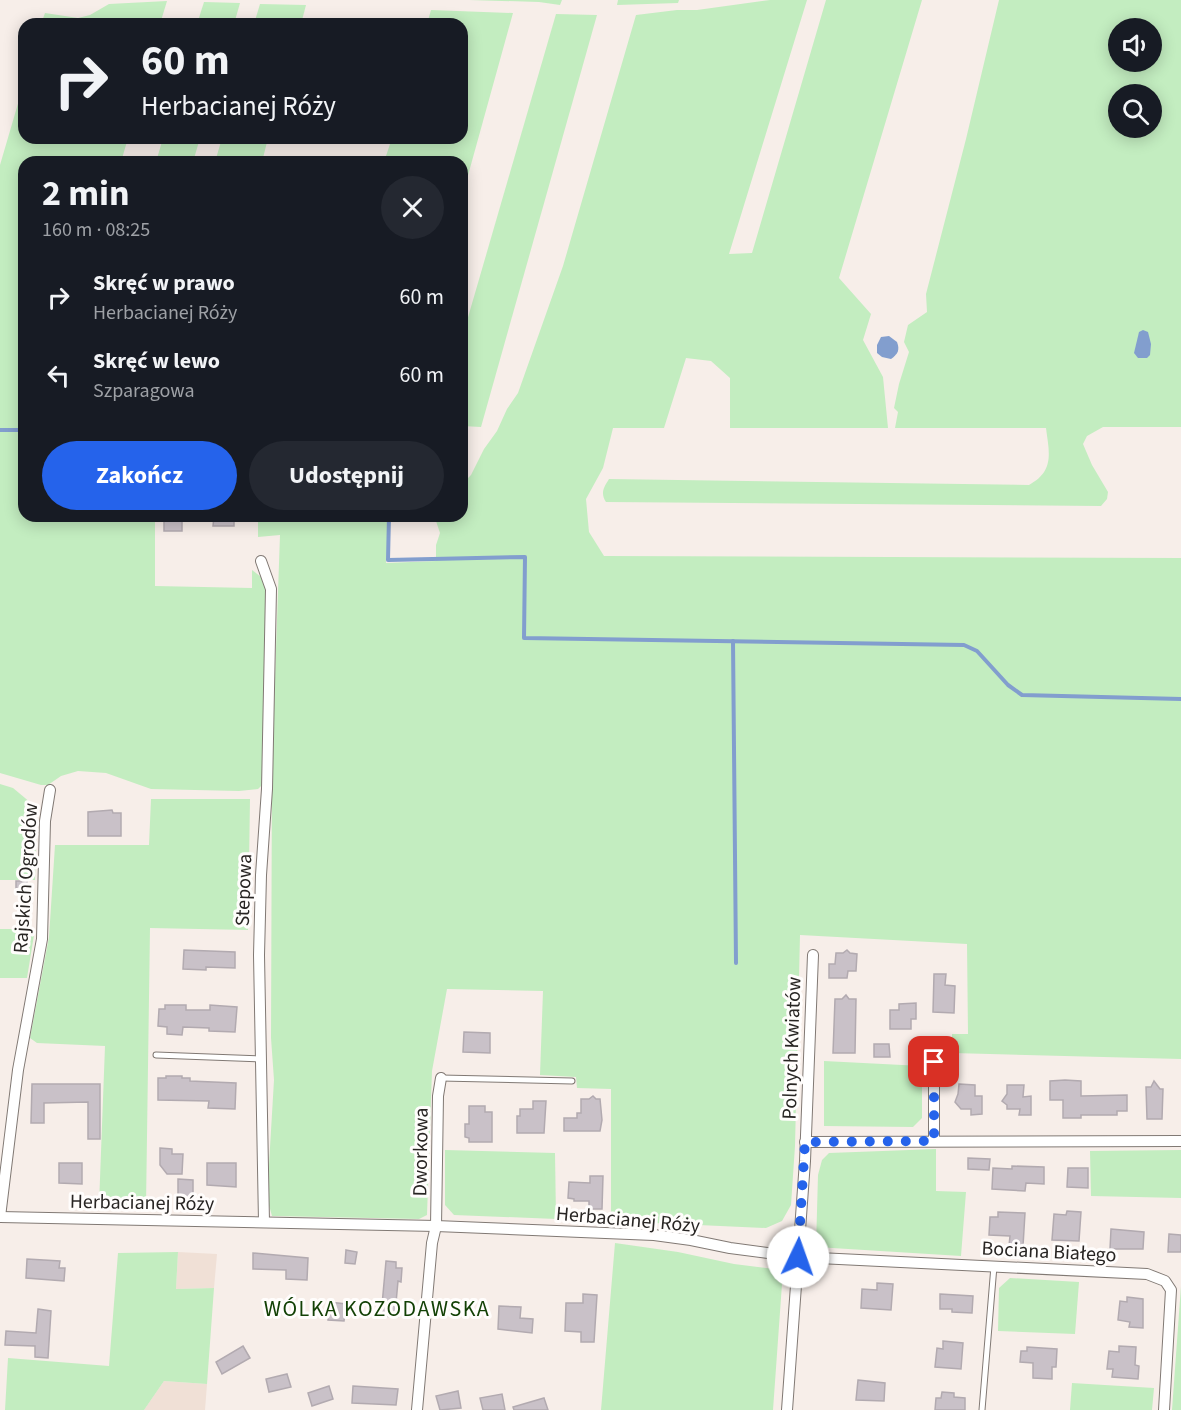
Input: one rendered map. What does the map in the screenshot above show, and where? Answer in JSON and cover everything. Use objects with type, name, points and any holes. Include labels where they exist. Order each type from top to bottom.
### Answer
[{"type":"street","name":"Stepowa","points":[[261,561],[272,589],[267,789],[260,886],[259,977],[264,1222]]},
{"type":"street","name":"Rajskich Ogrodów","points":[[0,1217],[18,1070],[42,939],[45,821],[50,790]]},
{"type":"street","name":"Polnych Kwiatów","points":[[805,1142],[813,955]]},
{"type":"street","points":[[934,1042],[934,1141]]},
{"type":"street","name":"Dworkowa","points":[[417,1410],[432,1244],[436,1226],[439,1162],[438,1096],[441,1078]]},
{"type":"street","points":[[787,1410],[805,1142],[1181,1141]]},
{"type":"street","name":"Herbacianej Róży","points":[[0,1217],[436,1226],[654,1235],[798,1257]]},
{"type":"street","name":"Bociana Białego","points":[[798,1257],[1147,1274],[1165,1281],[1171,1290],[1164,1410]]},
{"type":"lane","points":[[156,1055],[261,1059]]},
{"type":"lane","points":[[441,1078],[572,1081]]},
{"type":"lane","points":[[982,1410],[994,1266]]},
{"type":"shaded area","points":[[178,1252],[217,1254],[214,1288],[176,1289]]},
{"type":"shaded area","points":[[164,1381],[207,1384],[205,1410],[144,1410]]},
{"type":"green space","points":[[469,0],[562,0],[560,5],[539,2]]},
{"type":"green space","points":[[618,0],[679,0],[678,3],[617,5]]},
{"type":"green space","points":[[770,0],[807,0],[729,254],[752,253],[826,0],[922,0],[839,278],[871,314],[863,340],[883,377],[888,428],[730,428],[730,378],[711,361],[686,358],[664,428],[613,428],[603,468],[586,499],[589,532],[604,556],[1181,558],[1181,1059],[952,1053],[952,1034],[968,1034],[967,944],[800,935],[795,1146],[791,1205],[782,1221],[766,1228],[611,1221],[611,1089],[577,1088],[576,1077],[540,1075],[543,991],[447,989],[432,1071],[427,1215],[419,1219],[272,1216],[267,1198],[274,1080],[271,1038],[272,763],[280,535],[258,537],[258,522],[390,522],[386,563],[436,561],[436,545],[440,533],[436,522],[468,522],[468,478],[518,393],[563,266],[636,15],[697,10]]},
{"type":"green space","points":[[999,0],[1181,0],[1181,427],[1103,427],[1087,436],[1083,444],[1108,492],[1107,499],[1101,506],[606,502],[604,499],[604,487],[609,479],[1029,485],[1037,480],[1047,467],[1049,453],[1046,428],[895,428],[898,412],[894,408],[909,352],[904,342],[908,325],[927,312],[926,294]]},
{"type":"green space","points":[[167,1],[162,18],[78,18],[90,15],[109,4]]},
{"type":"green space","points":[[204,2],[240,3],[236,18],[199,18]]},
{"type":"green space","points":[[260,4],[306,5],[303,18],[256,18]]},
{"type":"green space","points":[[431,10],[513,13],[468,175],[468,156],[386,156],[390,144],[468,144],[468,18],[429,18]]},
{"type":"green space","points":[[45,13],[78,18],[43,18]]},
{"type":"green space","points":[[556,14],[597,15],[481,427],[468,426],[468,317]]},
{"type":"green space","points":[[18,104],[18,144],[126,144],[123,156],[18,156],[18,522],[155,522],[155,586],[252,588],[252,570],[265,580],[268,593],[263,784],[258,789],[239,791],[151,789],[106,773],[78,771],[61,776],[48,785],[41,785],[0,773],[0,165]]},
{"type":"green space","points":[[161,144],[198,144],[195,156],[158,156]]},
{"type":"green space","points":[[220,144],[266,144],[264,156],[217,156]]},
{"type":"green space","points":[[0,784],[13,788],[37,808],[35,880],[0,880]]},
{"type":"green space","points":[[151,799],[250,799],[248,930],[150,928],[146,1206],[99,1205],[105,1046],[37,1043],[30,1038],[49,937],[55,845],[149,845]]},
{"type":"green space","points":[[0,929],[35,929],[27,978],[0,978]]},
{"type":"green space","points":[[824,1061],[922,1066],[922,1118],[913,1127],[824,1126]]},
{"type":"green space","points":[[936,1149],[936,1191],[966,1192],[961,1256],[816,1247],[818,1175],[822,1160],[829,1153]]},
{"type":"green space","points":[[445,1150],[555,1153],[556,1219],[454,1215],[445,1205]]},
{"type":"green space","points":[[1181,1150],[1181,1198],[1091,1196],[1090,1151]]},
{"type":"green space","points":[[615,1243],[678,1252],[734,1264],[783,1270],[773,1410],[601,1410]]},
{"type":"green space","points":[[178,1252],[176,1289],[214,1288],[207,1384],[164,1381],[144,1410],[5,1410],[8,1358],[109,1366],[118,1253]]},
{"type":"green space","points":[[1010,1278],[1079,1282],[1075,1334],[998,1331],[999,1288]]},
{"type":"green space","points":[[1181,1286],[1181,1410],[1172,1410]]},
{"type":"green space","points":[[1072,1383],[1154,1388],[1152,1410],[1070,1410]]},
{"type":"water","points":[[1143,330],[1148,332],[1151,344],[1150,355],[1147,358],[1138,358],[1134,353],[1139,332]]},
{"type":"water","points":[[889,336],[897,342],[898,347],[897,354],[891,359],[877,353],[877,345],[881,337]]},
{"type":"building","points":[[164,522],[182,522],[182,531],[164,531]]},
{"type":"building","points":[[213,522],[234,522],[234,526],[213,526]]},
{"type":"building","points":[[112,810],[113,813],[121,813],[121,836],[88,836],[88,812]]},
{"type":"building","points":[[16,881],[27,881],[27,893],[16,893]]},
{"type":"building","points":[[184,950],[235,952],[235,968],[183,969]]},
{"type":"building","points":[[847,950],[857,954],[856,971],[848,971],[847,978],[829,978],[829,964],[835,964],[836,953],[843,953]]},
{"type":"building","points":[[934,974],[946,974],[945,985],[955,986],[954,1013],[933,1012]]},
{"type":"building","points":[[846,995],[849,999],[856,999],[855,1053],[833,1053],[835,999],[842,999]]},
{"type":"building","points":[[916,1003],[916,1019],[911,1019],[911,1029],[890,1029],[890,1010],[899,1010],[899,1004]]},
{"type":"building","points":[[165,1005],[186,1005],[186,1010],[210,1010],[210,1005],[237,1007],[235,1032],[183,1027],[182,1035],[167,1034],[167,1027],[158,1026],[159,1009],[165,1009]]},
{"type":"building","points":[[464,1032],[490,1033],[490,1053],[463,1052]]},
{"type":"building","points":[[874,1044],[889,1044],[890,1057],[874,1057]]},
{"type":"building","points":[[166,1076],[182,1076],[182,1078],[190,1078],[190,1081],[236,1083],[235,1109],[208,1108],[209,1101],[158,1100],[158,1078],[166,1078]]},
{"type":"building","points":[[1050,1081],[1081,1081],[1081,1096],[1127,1095],[1127,1111],[1117,1111],[1117,1115],[1081,1115],[1081,1118],[1063,1118],[1063,1100],[1050,1100]]},
{"type":"building","points":[[1154,1081],[1160,1089],[1163,1089],[1162,1119],[1147,1119],[1146,1087],[1151,1087]]},
{"type":"building","points":[[32,1084],[100,1084],[100,1139],[88,1139],[88,1102],[44,1103],[44,1123],[31,1123]]},
{"type":"building","points":[[959,1084],[975,1085],[975,1096],[982,1096],[982,1114],[971,1115],[971,1109],[961,1109],[955,1102]]},
{"type":"building","points":[[1007,1085],[1024,1085],[1023,1097],[1031,1096],[1031,1115],[1019,1115],[1020,1109],[1007,1109],[1007,1105],[1002,1101],[1007,1094]]},
{"type":"building","points":[[593,1096],[600,1099],[602,1120],[600,1131],[564,1131],[564,1118],[577,1118],[577,1113],[581,1113],[581,1099],[589,1099]]},
{"type":"building","points":[[533,1101],[546,1101],[544,1133],[517,1133],[517,1116],[520,1116],[520,1109],[533,1109]]},
{"type":"building","points":[[469,1106],[485,1106],[485,1112],[492,1112],[492,1142],[469,1142],[469,1138],[465,1137],[465,1124],[469,1124]]},
{"type":"building","points":[[160,1148],[172,1149],[172,1154],[183,1154],[182,1174],[167,1174],[160,1165]]},
{"type":"building","points":[[968,1158],[990,1159],[989,1170],[968,1169]]},
{"type":"building","points":[[59,1163],[82,1163],[82,1184],[59,1183]]},
{"type":"building","points":[[207,1163],[236,1163],[236,1187],[207,1185]]},
{"type":"building","points":[[1012,1166],[1044,1167],[1044,1184],[1026,1183],[1025,1191],[992,1189],[993,1168],[1012,1169]]},
{"type":"building","points":[[1068,1168],[1088,1168],[1088,1188],[1067,1187]]},
{"type":"building","points":[[590,1176],[603,1176],[602,1209],[589,1209],[589,1201],[574,1201],[568,1198],[569,1182],[590,1183]]},
{"type":"building","points":[[178,1179],[193,1180],[193,1201],[178,1200]]},
{"type":"building","points":[[1067,1211],[1081,1212],[1079,1241],[1052,1240],[1054,1214],[1066,1215]]},
{"type":"building","points":[[998,1212],[1025,1213],[1023,1246],[1009,1246],[1010,1236],[989,1235],[990,1217],[998,1217]]},
{"type":"building","points":[[1111,1229],[1144,1232],[1143,1249],[1110,1249]]},
{"type":"building","points":[[1169,1234],[1181,1235],[1181,1252],[1168,1252]]},
{"type":"building","points":[[346,1250],[357,1252],[355,1264],[345,1263]]},
{"type":"building","points":[[253,1253],[308,1258],[307,1280],[286,1279],[286,1270],[253,1269]]},
{"type":"building","points":[[27,1259],[60,1261],[59,1268],[65,1268],[64,1281],[26,1278]]},
{"type":"building","points":[[386,1261],[396,1262],[396,1268],[402,1268],[396,1303],[399,1304],[398,1317],[381,1316]]},
{"type":"building","points":[[877,1283],[893,1284],[891,1310],[861,1308],[862,1289],[877,1290]]},
{"type":"building","points":[[583,1294],[597,1295],[594,1342],[581,1342],[581,1332],[565,1331],[566,1303],[583,1303]]},
{"type":"building","points":[[940,1294],[973,1296],[972,1313],[940,1309]]},
{"type":"building","points":[[1127,1297],[1143,1299],[1143,1328],[1129,1327],[1130,1322],[1118,1320],[1120,1301],[1127,1302]]},
{"type":"building","points":[[329,1302],[346,1304],[344,1321],[328,1320]]},
{"type":"building","points":[[499,1306],[521,1307],[520,1318],[533,1319],[532,1333],[498,1329]]},
{"type":"building","points":[[38,1309],[51,1311],[48,1358],[35,1357],[35,1346],[5,1345],[6,1331],[36,1333]]},
{"type":"building","points":[[943,1341],[963,1343],[961,1369],[935,1367],[937,1348],[943,1349]]},
{"type":"building","points":[[243,1346],[250,1358],[222,1374],[216,1362]]},
{"type":"building","points":[[1119,1346],[1136,1347],[1135,1365],[1139,1366],[1138,1379],[1112,1377],[1113,1369],[1107,1369],[1109,1351],[1119,1352]]},
{"type":"building","points":[[1027,1347],[1057,1349],[1056,1367],[1052,1367],[1052,1379],[1033,1378],[1033,1363],[1020,1362],[1021,1351],[1027,1351]]},
{"type":"building","points":[[287,1374],[291,1387],[269,1392],[266,1379]]},
{"type":"building","points":[[858,1380],[885,1383],[884,1401],[856,1400]]},
{"type":"building","points":[[329,1386],[333,1399],[312,1406],[308,1393]]},
{"type":"building","points":[[353,1386],[398,1389],[396,1405],[352,1403]]},
{"type":"building","points":[[458,1391],[461,1408],[440,1410],[436,1396]]},
{"type":"building","points":[[942,1392],[954,1393],[954,1397],[965,1398],[965,1410],[935,1410],[936,1398],[941,1398]]},
{"type":"building","points":[[502,1394],[505,1410],[483,1410],[480,1398]]},
{"type":"building","points":[[544,1398],[548,1410],[514,1410],[513,1407]]},
{"type":"waterway","points":[[0,430],[18,430]]},
{"type":"waterway","points":[[389,522],[388,560],[525,557],[524,638],[964,645],[977,651],[1008,685],[1022,695],[1181,699]]},
{"type":"waterway","points":[[733,641],[736,963]]},
{"type":"district","name":"WÓLKA KOZODAWSKA","points":[[377,1308]]},
{"type":"route","points":[[798,1257],[805,1142],[934,1141],[934,1062]]}]
